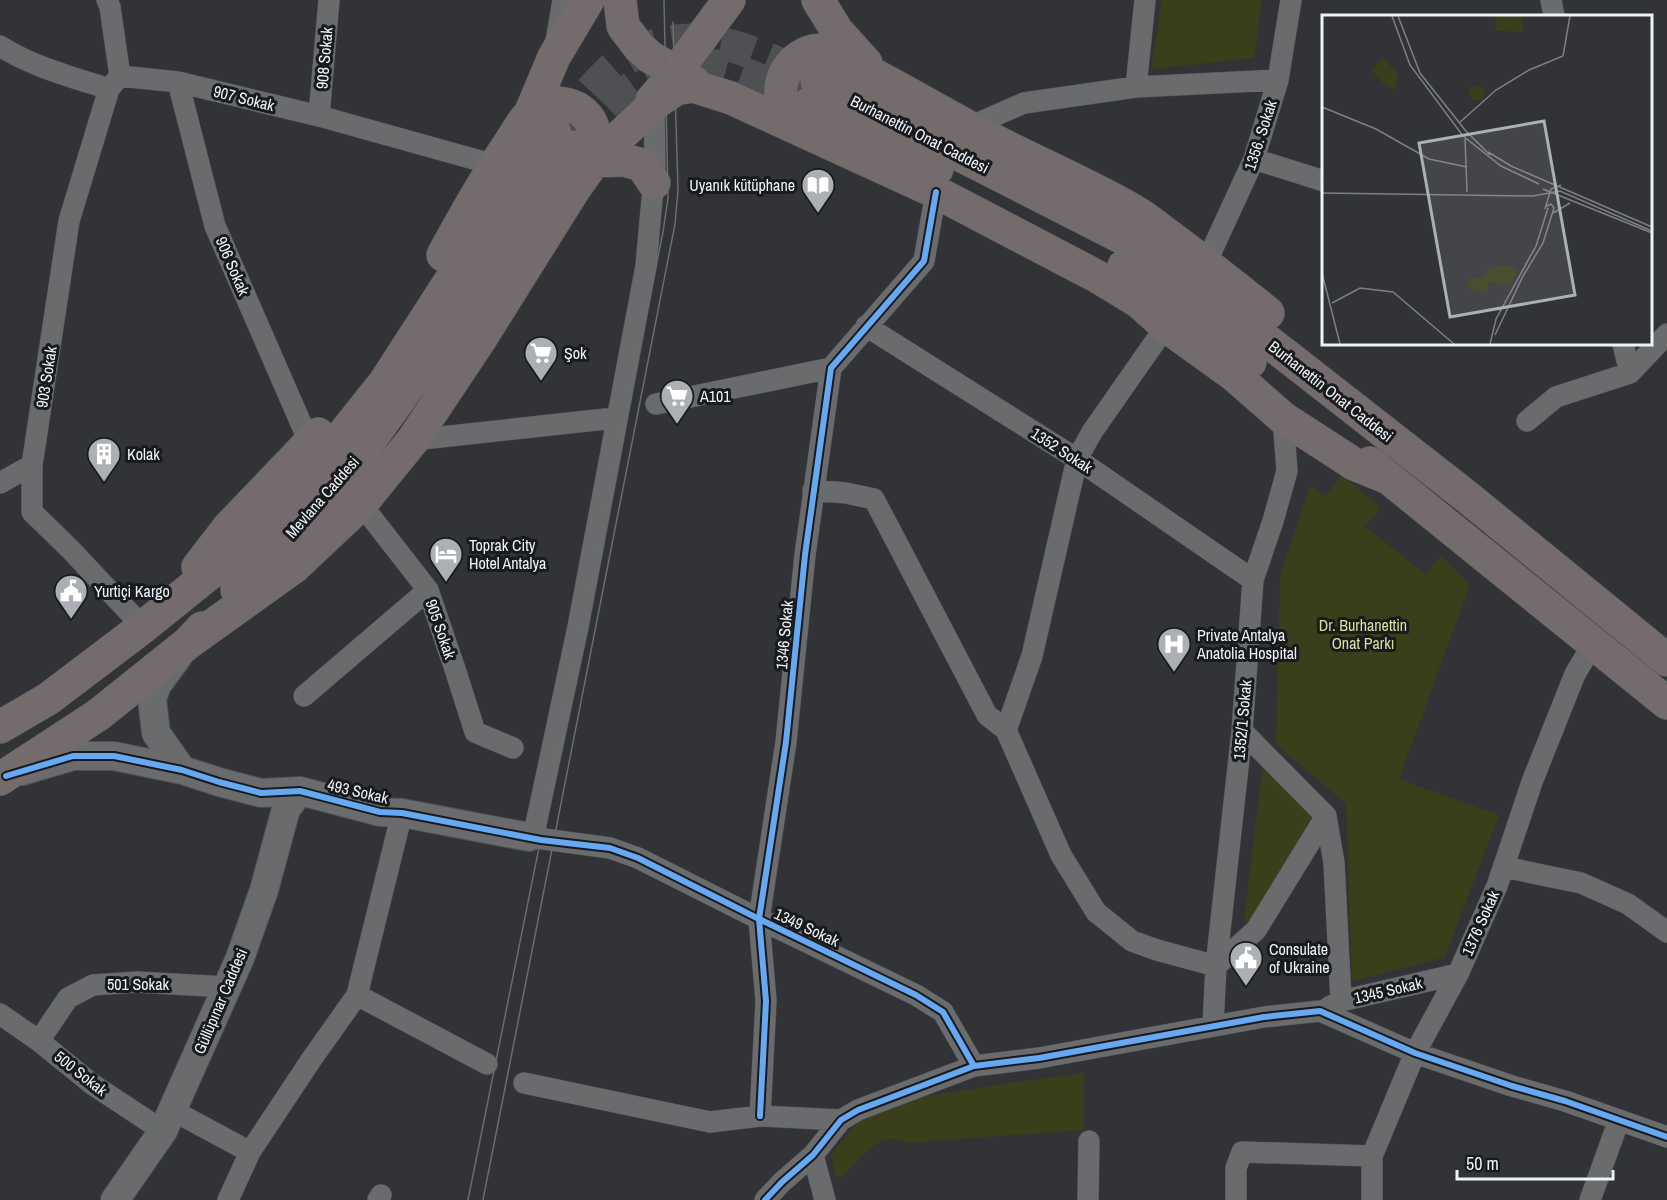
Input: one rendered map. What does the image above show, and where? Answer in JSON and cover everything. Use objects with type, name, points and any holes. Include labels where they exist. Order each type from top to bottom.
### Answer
[{"type":"main road","points":[[188,643],[294,567],[361,504],[413,440],[481,338],[573,191],[563,138],[554,57],[588,0]]},
{"type":"main road","points":[[620,0],[623,26],[639,47],[663,64],[714,92]]},
{"type":"main road","points":[[655,100],[663,64],[729,0]]},
{"type":"main road","points":[[818,0],[837,31],[882,78]]},
{"type":"main road","points":[[809,105],[783,106],[781,96],[781,86],[789,66],[806,54],[827,51],[882,78]]},
{"type":"main road","name":"Burhanettin Onat Caddesi","points":[[882,78],[969,127],[1128,206],[1206,263],[1343,374],[1391,419],[1406,450]]},
{"type":"main road","points":[[168,607],[228,528],[310,444],[362,382],[412,309],[495,165],[563,138],[630,126],[655,100],[676,89],[693,86],[714,92]]},
{"type":"main road","name":"Burhanettin Onat Caddesi","points":[[714,92],[731,98],[809,105],[1125,239],[1210,296],[1406,450]]},
{"type":"main road","name":"Burhanettin Onat Caddesi","points":[[809,105],[936,192],[1098,277],[1138,302],[1166,326],[1234,375],[1283,418],[1354,464],[1386,477]]},
{"type":"main road","name":"Burhanettin Onat Caddesi","points":[[809,105],[1122,265],[1150,283],[1222,339],[1386,477],[1667,703]]},
{"type":"main road","points":[[563,138],[642,165],[654,183]]},
{"type":"main road","name":"Mevlana Caddesi","points":[[0,727],[48,699],[143,627],[240,549],[293,497],[385,382],[522,170],[563,138]]},
{"type":"main road","name":"Mevlana Caddesi","points":[[3,778],[98,715],[188,643],[344,476],[454,323],[522,212],[551,171],[563,138]]},
{"type":"main road","points":[[1406,450],[1665,651]]},
{"type":"street","name":"903 Sokak","points":[[107,0],[110,7],[115,82],[69,221],[33,465],[32,512],[143,627]]},
{"type":"street","name":"908 Sokak","points":[[319,116],[329,0]]},
{"type":"street","points":[[554,57],[563,0]]},
{"type":"street","points":[[1136,87],[1145,0]]},
{"type":"street","name":"1356. Sokak","points":[[1206,263],[1254,159],[1278,80],[1291,0]]},
{"type":"street","points":[[1551,0],[1554,15]]},
{"type":"street","name":"907 Sokak","points":[[0,46],[14,55],[60,73],[115,82],[178,82],[319,116],[495,165]]},
{"type":"street","points":[[969,127],[1024,103],[1136,87],[1278,80]]},
{"type":"street","name":"906 Sokak","points":[[178,82],[215,226],[310,444]]},
{"type":"street","points":[[531,838],[578,627],[646,266],[655,166],[655,100]]},
{"type":"street","points":[[1254,159],[1322,181]]},
{"type":"street","points":[[656,404],[831,368],[924,261],[936,192]]},
{"type":"street","name":"1352 Sokak","points":[[866,326],[1077,459],[1253,580]]},
{"type":"street","points":[[1006,730],[1032,656],[1077,459],[1098,424],[1166,326]]},
{"type":"street","points":[[1527,421],[1556,397],[1630,373],[1667,334]]},
{"type":"street","points":[[1623,345],[1630,373]]},
{"type":"street","name":"1346 Sokak","points":[[760,1116],[766,1001],[759,919],[786,742],[805,555],[831,368]]},
{"type":"street","name":"1352/1 Sokak","points":[[1213,1026],[1216,966],[1242,731],[1253,580],[1287,471],[1283,418]]},
{"type":"street","points":[[413,440],[606,419]]},
{"type":"street","points":[[0,483],[33,465]]},
{"type":"street","points":[[813,490],[846,493],[874,500],[987,715],[1006,730],[1061,855],[1096,912],[1132,941],[1216,966],[1256,930],[1326,816]]},
{"type":"street","name":"905 Sokak","points":[[361,504],[428,591],[475,732],[513,748]]},
{"type":"street","points":[[304,696],[428,591]]},
{"type":"street","points":[[182,770],[156,733],[153,699],[157,685],[188,643]]},
{"type":"street","name":"1376 Sokak","points":[[1372,1200],[1372,1156],[1414,1053],[1458,974],[1504,867],[1532,782],[1575,674],[1593,644]]},
{"type":"street","points":[[1242,731],[1326,816],[1334,863],[1341,1001]]},
{"type":"street","name":"493 Sokak","points":[[3,778],[72,756],[114,756],[182,770],[261,793],[300,791],[381,812],[402,813],[531,838]]},
{"type":"street","name":"Güllüpınar Caddesi","points":[[115,1200],[167,1121],[227,987],[264,890],[286,808],[300,791]]},
{"type":"street","points":[[228,1200],[250,1152],[357,994],[402,813]]},
{"type":"street","name":"1349 Sokak","points":[[531,838],[610,848],[638,858],[907,990],[943,1012],[974,1066]]},
{"type":"street","points":[[1504,867],[1581,884],[1628,904],[1667,932]]},
{"type":"street","name":"1345 Sokak","points":[[1320,1011],[1341,1001],[1458,974]]},
{"type":"street","name":"501 Sokak","points":[[39,1041],[68,998],[93,985],[137,982],[227,987]]},
{"type":"street","points":[[357,994],[487,1064]]},
{"type":"street","points":[[765,1200],[813,1155],[841,1120],[858,1110],[974,1066],[1039,1058],[1264,1017],[1320,1011],[1414,1053],[1565,1101],[1667,1137]]},
{"type":"street","name":"500 Sokak","points":[[0,1014],[39,1041],[92,1084],[167,1121],[250,1152]]},
{"type":"street","points":[[524,1083],[710,1122],[760,1116],[841,1120]]},
{"type":"street","points":[[1590,1200],[1619,1120]]},
{"type":"street","points":[[1088,1200],[1089,1141]]},
{"type":"street","points":[[1236,1200],[1236,1168],[1242,1152],[1372,1156]]},
{"type":"street","points":[[813,1155],[825,1200]]},
{"type":"green space","points":[[1162,0],[1262,0],[1254,58],[1151,69]]},
{"type":"green space","name":"Dr. Burhanettin Onat Parkı","points":[[1342,474],[1380,508],[1365,527],[1426,574],[1441,556],[1470,585],[1399,779],[1499,815],[1445,957],[1352,981],[1346,804],[1276,744],[1280,577],[1310,485],[1326,496]]},
{"type":"green space","points":[[1263,763],[1315,815],[1252,920],[1244,921]]},
{"type":"green space","points":[[1084,1073],[1084,1130],[905,1143],[894,1139],[885,1140],[864,1154],[842,1178],[835,1176],[831,1154],[858,1122],[921,1097]]},
{"type":"tunnel","points":[[557,127],[616,66],[643,50],[668,42],[692,40],[716,42],[740,48],[813,80]]},
{"type":"tunnel","points":[[575,144],[619,98],[636,85],[673,68],[694,64],[728,68],[762,81],[805,102]]},
{"type":"tram line","points":[[468,1200],[663,232],[668,198],[664,0]]},
{"type":"tram line","points":[[483,1200],[675,224],[678,190],[673,22]]},
{"type":"cycle path","points":[[760,1116],[766,1001],[759,919],[786,742],[805,555],[831,368],[924,261],[936,192]]},
{"type":"cycle path","points":[[6,776],[73,756],[114,756],[182,770],[261,793],[300,791],[380,812],[402,813],[541,840],[610,848],[638,858],[916,995],[943,1012],[974,1066]]},
{"type":"cycle path","points":[[765,1200],[813,1155],[841,1120],[858,1110],[974,1066],[1039,1058],[1264,1017],[1320,1011],[1415,1053],[1512,1086],[1565,1101],[1667,1137]]},
{"type":"place","name":"Uyanık kütüphane","points":[[818,214]]},
{"type":"place","name":"Şok","points":[[541,382]]},
{"type":"place","name":"A101","points":[[677,425]]},
{"type":"place","name":"Kolak","points":[[104,483]]},
{"type":"place","name":"Toprak City Hotel Antalya","points":[[446,583]]},
{"type":"place","name":"Yurtiçi Kargo","points":[[71,620]]},
{"type":"place","name":"Private Antalya Anatolia Hospital","points":[[1174,673]]},
{"type":"place","name":"Consulate of Ukraine","points":[[1246,987]]}]
